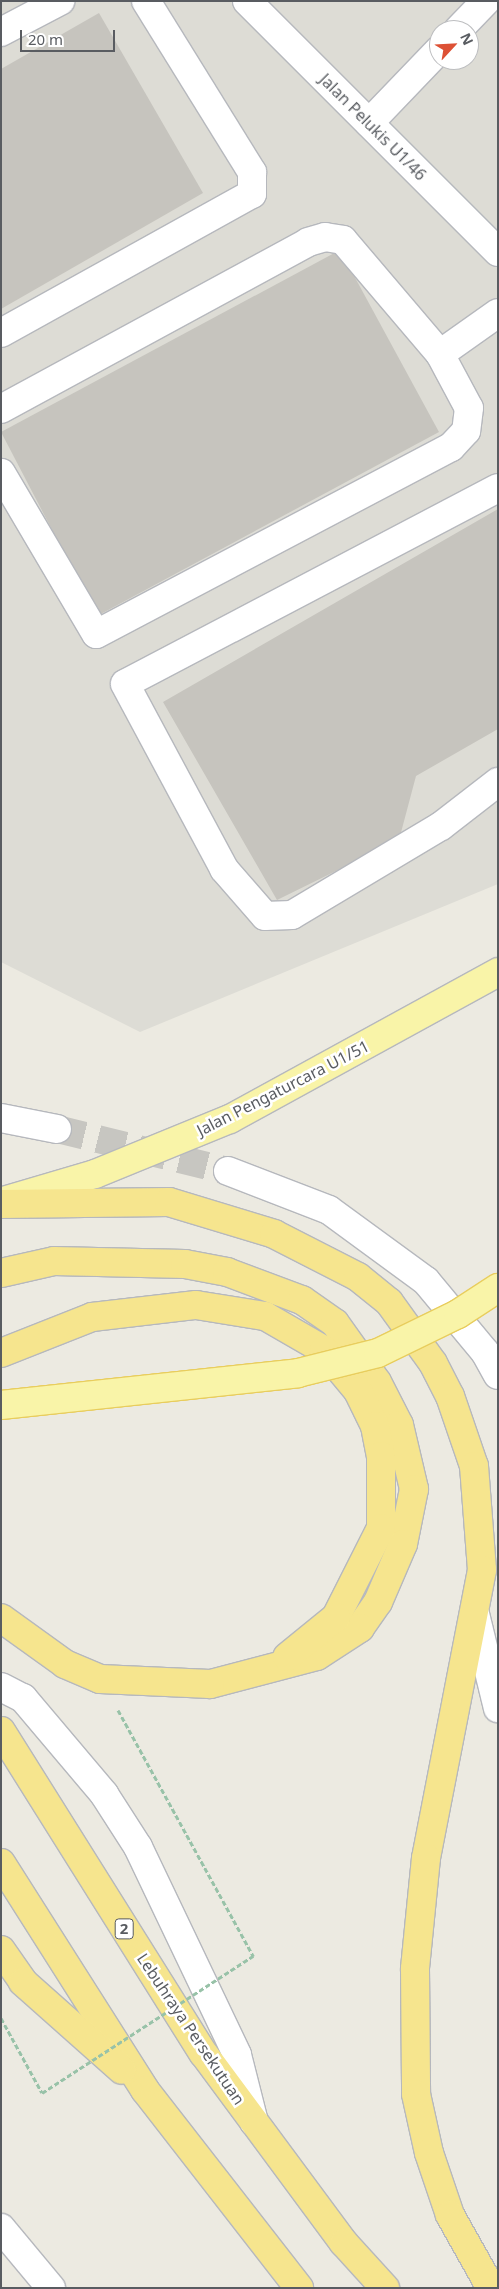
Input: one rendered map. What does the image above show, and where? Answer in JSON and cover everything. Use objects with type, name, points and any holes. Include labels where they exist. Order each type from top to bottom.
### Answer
[{"type":"highway","points":[[1,1203],[169,1202],[188,1206],[274,1234],[358,1277],[389,1302],[433,1363],[471,1458],[482,1570],[475,1614],[426,1858],[415,1969],[416,2094],[429,2153],[450,2215],[491,2288]]},
{"type":"highway","points":[[1,1273],[54,1261],[122,1260],[227,1272],[302,1300],[335,1323],[355,1348],[399,1426],[414,1489],[411,1515],[394,1570],[360,1628],[317,1656],[278,1664],[244,1678],[210,1684],[100,1679],[65,1664],[1,1618]]},
{"type":"highway","points":[[1,1353],[92,1317],[196,1305],[265,1316],[324,1350],[358,1392],[375,1426],[381,1456],[381,1528],[336,1617],[278,1664]]},
{"type":"highway","name":"Lebuhraya Persekutuan","points":[[1,1731],[204,2054],[344,2243],[385,2288]]},
{"type":"highway","points":[[1,1863],[145,2090],[298,2288]]},
{"type":"highway","points":[[1,1950],[23,1982],[145,2090]]},
{"type":"main road","name":"Jalan Pengaturcara U1/51","points":[[1,1203],[95,1174],[230,1119],[498,972]]},
{"type":"main road","points":[[1,1405],[298,1373],[378,1353],[458,1314],[498,1288]]},
{"type":"street","points":[[1,32],[60,1]]},
{"type":"street","points":[[1,333],[252,194],[252,172],[146,1]]},
{"type":"street","name":"Jalan Pelukis U1/46","points":[[247,1],[498,252]]},
{"type":"street","points":[[468,20],[486,1]]},
{"type":"street","points":[[370,123],[429,61]]},
{"type":"street","points":[[1,409],[308,242],[325,237],[343,240],[440,354],[469,408],[466,431],[451,447],[96,634],[1,472]]},
{"type":"street","points":[[440,354],[498,313]]},
{"type":"street","points":[[498,488],[125,684],[224,868],[265,916],[292,915],[441,826],[498,782]]},
{"type":"street","points":[[4,1121],[57,1129]]},
{"type":"street","points":[[228,1172],[329,1210],[426,1281],[486,1352],[498,1375]]},
{"type":"street","points":[[475,1614],[498,1708]]},
{"type":"street","points":[[1,1687],[23,1698],[104,1794],[138,1848],[237,2055],[254,2122]]},
{"type":"street","points":[[1,2228],[51,2288]]},
{"type":"path","points":[[1,2018],[42,2093],[253,1956],[100,1679]]},
{"type":"shaded area","points":[[1,1],[498,1],[498,884],[140,1032],[1,962]]},
{"type":"building","points":[[99,13],[203,193],[1,309],[1,69]]},
{"type":"building","points":[[340,250],[439,432],[97,616],[1,432]]},
{"type":"building","points":[[498,509],[498,729],[416,776],[399,840],[277,900],[163,702]]},
{"type":"tunnel","points":[[57,1129],[228,1171]]}]
